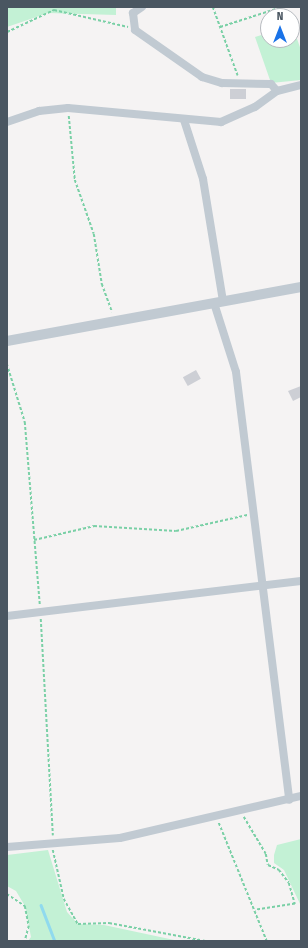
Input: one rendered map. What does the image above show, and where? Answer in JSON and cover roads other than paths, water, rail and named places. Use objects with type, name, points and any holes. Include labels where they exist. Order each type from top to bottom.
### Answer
[{"type":"street","points":[[142,7],[133,14],[133,27],[161,52],[202,77],[241,84],[271,84],[277,92]]},
{"type":"street","points":[[7,122],[39,111],[68,108],[152,113],[184,120],[221,122],[255,107],[277,92],[301,85]]},
{"type":"street","points":[[184,120],[202,179],[219,302],[236,372],[264,583],[270,664],[289,800]]},
{"type":"street","points":[[7,341],[301,287]]},
{"type":"street","points":[[7,616],[264,583],[301,580]]},
{"type":"street","points":[[7,847],[53,846],[120,838],[301,796]]},
{"type":"waterway","points":[[41,905],[55,941]]}]
